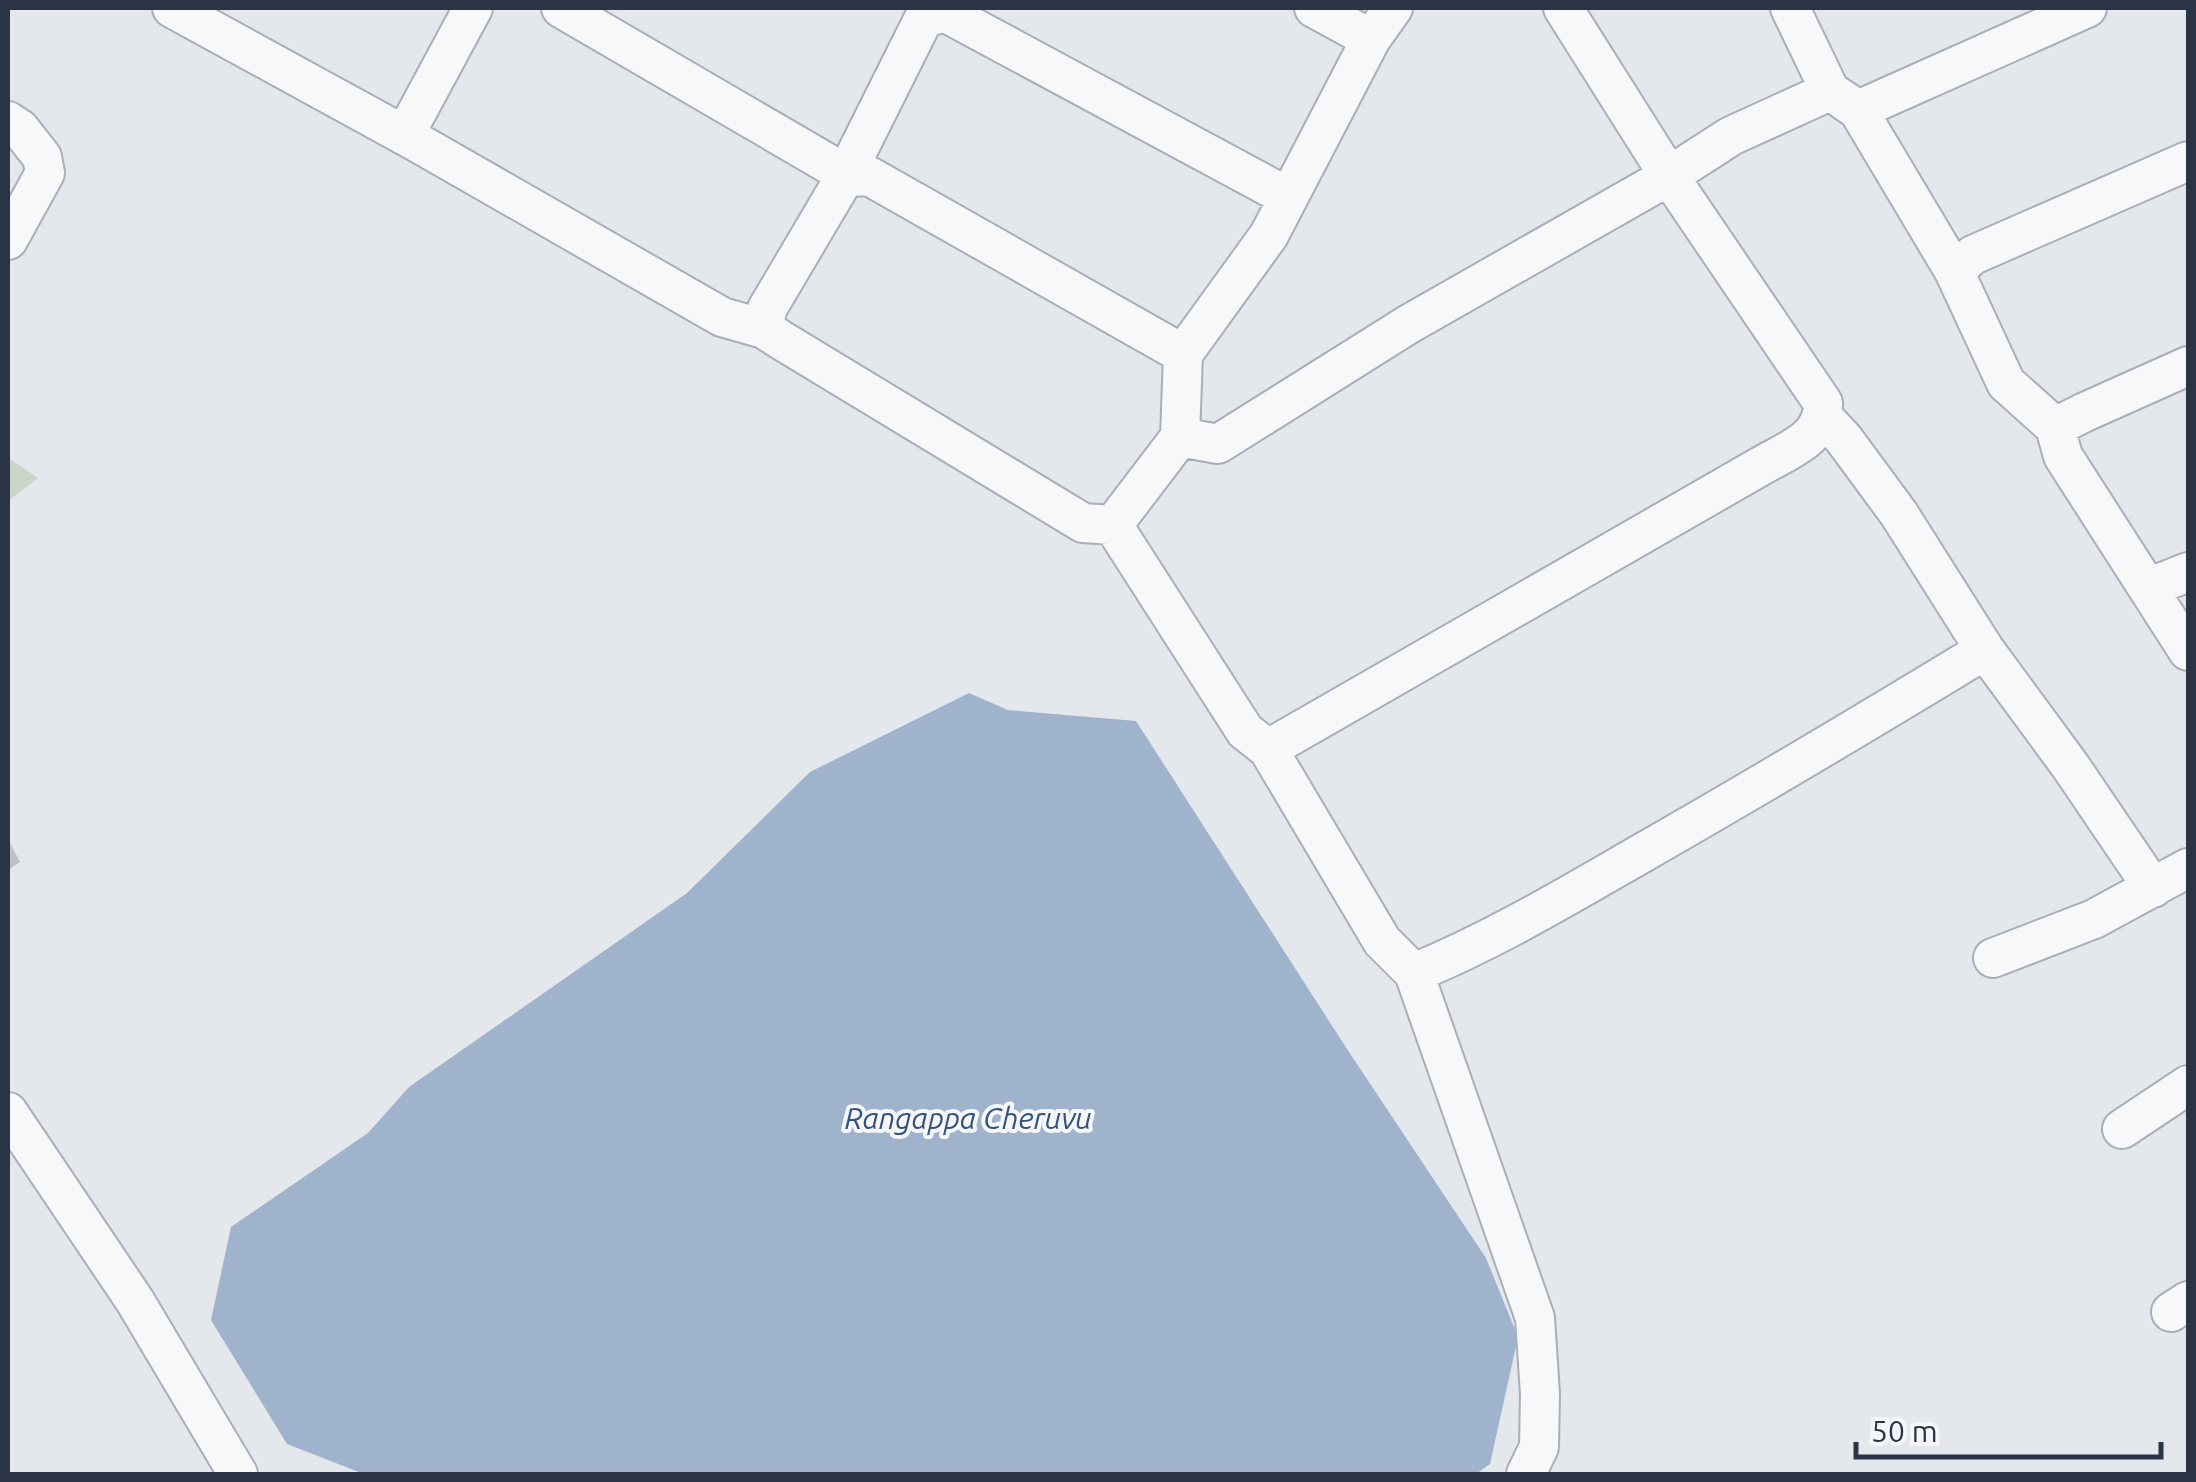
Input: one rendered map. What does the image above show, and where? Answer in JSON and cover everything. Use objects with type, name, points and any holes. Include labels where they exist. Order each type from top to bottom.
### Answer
[{"type":"street","points":[[172,8],[722,317],[764,329],[1082,524],[1113,525]]},
{"type":"street","points":[[412,140],[410,125],[473,8]]},
{"type":"street","points":[[561,8],[851,176],[869,176],[1183,354]]},
{"type":"street","points":[[1314,8],[1370,39]]},
{"type":"street","points":[[1113,525],[1180,437],[1183,354],[1269,235],[1370,39],[1393,8]]},
{"type":"street","points":[[1268,749],[1761,466],[1811,436],[1823,417],[1823,403],[1668,176],[1563,8]]},
{"type":"street","points":[[1790,8],[1954,271],[2006,384],[2055,427],[2063,456],[2188,650]]},
{"type":"street","points":[[1180,437],[1218,444],[1409,324],[1731,136],[1844,100],[2087,8]]},
{"type":"street","points":[[764,329],[768,309],[842,182],[851,176],[856,154],[923,20],[941,9],[1288,197]]},
{"type":"street","points":[[8,121],[20,129],[42,157],[45,173],[8,240]]},
{"type":"street","points":[[1954,271],[1973,255],[2188,161]]},
{"type":"street","points":[[2055,427],[2188,366]]},
{"type":"street","points":[[1823,417],[1899,514],[1985,650],[2153,888]]},
{"type":"street","points":[[1113,525],[1245,731],[1268,749],[1382,941],[1414,974],[1536,1318],[1539,1447],[1526,1474]]},
{"type":"street","points":[[2148,588],[2188,572]]},
{"type":"street","points":[[1414,974],[1555,903],[1785,772],[1985,650]]},
{"type":"street","points":[[1993,958],[2094,918],[2188,868]]},
{"type":"street","points":[[2122,1128],[2188,1085]]},
{"type":"street","points":[[8,1112],[135,1301],[238,1474]]},
{"type":"green space","points":[[8,458],[38,478],[8,501]]},
{"type":"water","name":"Rangappa Cheruvu","points":[[969,693],[1008,710],[1136,721],[1486,1258],[1518,1337],[1490,1464],[1476,1474],[364,1474],[287,1444],[211,1320],[231,1227],[368,1133],[409,1087],[687,893],[810,772]]},
{"type":"building","points":[[8,839],[20,862],[8,870]]}]
